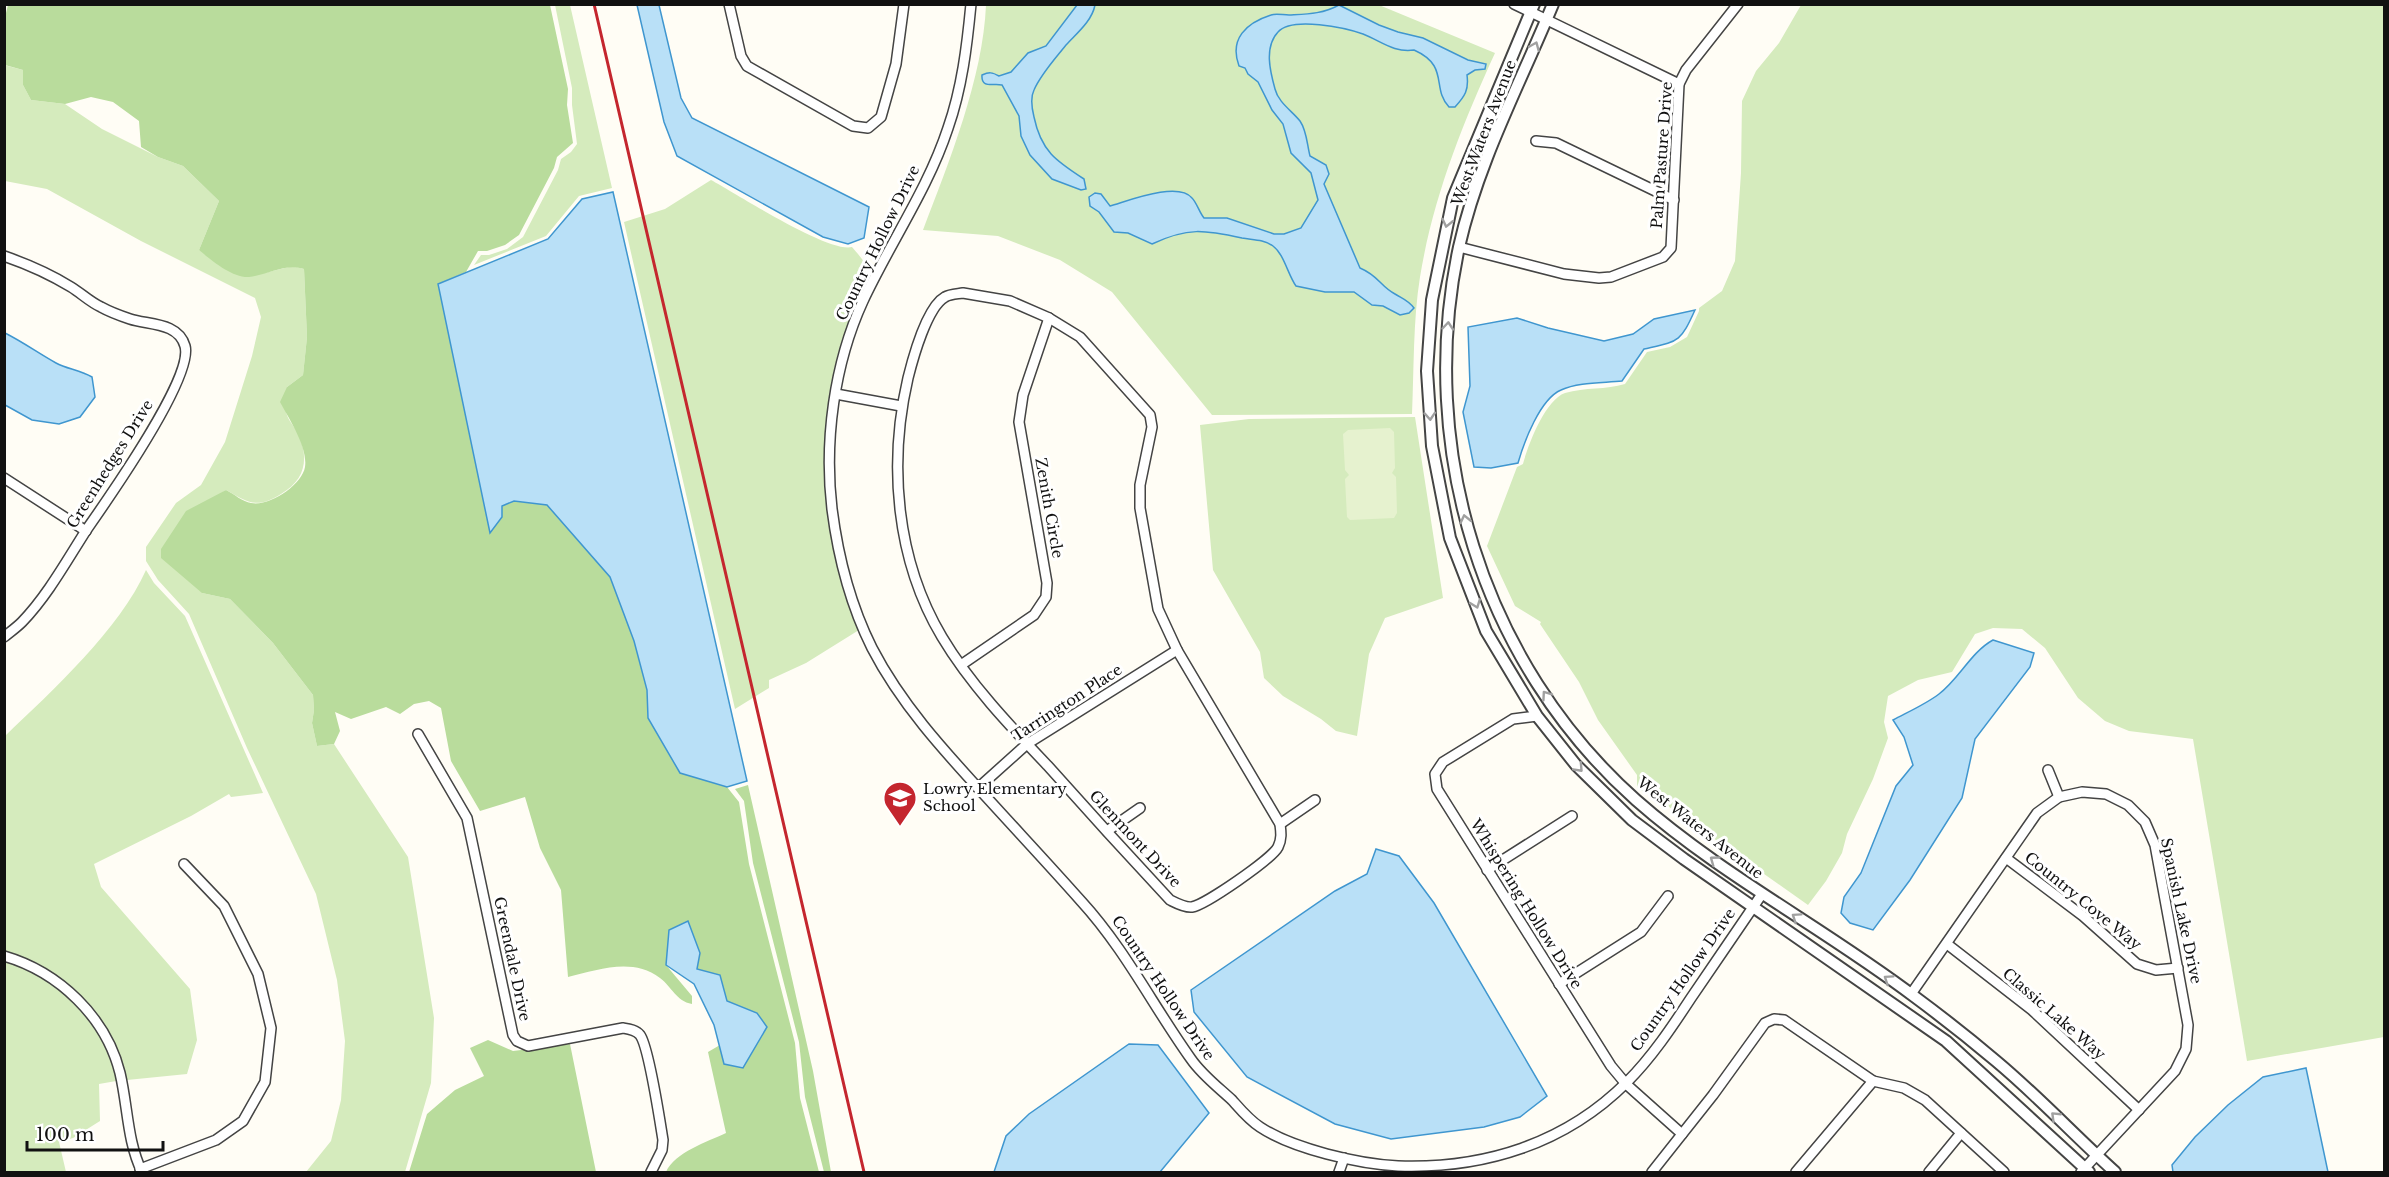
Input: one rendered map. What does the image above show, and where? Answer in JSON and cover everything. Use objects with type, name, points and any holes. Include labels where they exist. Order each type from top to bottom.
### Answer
[{"type":"street","points":[[729,4],[741,56],[747,66],[852,126],[868,128],[881,117],[896,64],[904,4]]},
{"type":"street","name":"Country Hollow Drive","points":[[971,4],[963,74],[948,128],[926,182],[862,303],[844,351],[836,394],[830,461],[832,511],[852,599],[871,646],[907,705],[978,788],[1097,918],[1121,950],[1194,1064],[1259,1127],[1306,1148],[1371,1164],[1457,1165],[1515,1152],[1579,1121],[1626,1084],[1658,1047],[1762,894]]},
{"type":"street","points":[[1514,4],[1532,8],[1546,20],[1679,84]]},
{"type":"street","name":"West Waters Avenue","points":[[1552,4],[1487,159],[1459,247],[1450,300],[1446,360],[1448,424],[1455,475],[1468,533],[1499,615],[1536,681],[1579,741],[1607,772],[1662,822],[1762,894],[1911,994],[1998,1062],[2115,1173]]},
{"type":"street","name":"Palm Pasture Drive","points":[[1459,247],[1564,274],[1599,278],[1611,277],[1662,257],[1671,248],[1679,84],[1686,70],[1738,4]]},
{"type":"street","name":"West Waters Avenue","points":[[1532,8],[1453,198],[1432,300],[1427,371],[1432,446],[1450,538],[1486,631],[1537,716],[1576,765],[1632,820],[1946,1041],[2085,1171]]},
{"type":"street","points":[[1536,141],[1556,143],[1674,200]]},
{"type":"street","name":"Greenhedges Drive","points":[[4,256],[33,267],[72,287],[99,307],[133,320],[171,329],[185,346],[185,360],[162,412],[135,458],[54,580],[29,613],[4,637]]},
{"type":"street","name":"Glenmont Drive","points":[[963,293],[1010,301],[1049,318],[1080,337],[1150,415],[1152,427],[1140,485],[1140,508],[1158,609],[1177,650],[1280,824],[1281,836],[1278,848],[1267,859],[1204,903],[1190,908],[1170,900],[1027,744],[961,665],[941,636],[905,544],[896,476],[901,406],[920,338],[934,307],[945,297],[963,293]]},
{"type":"street","name":"Zenith Circle","points":[[961,665],[1034,615],[1046,597],[1047,583],[1019,422],[1023,395],[1049,318]]},
{"type":"street","points":[[836,394],[850,399],[901,406]]},
{"type":"street","points":[[4,478],[86,531]]},
{"type":"street","name":"Tarrington Place","points":[[978,788],[1027,744],[1177,650]]},
{"type":"street","name":"Whispering Hollow Drive","points":[[1537,716],[1513,720],[1443,762],[1435,774],[1437,789],[1611,1066],[1626,1084],[1682,1134]]},
{"type":"street","name":"Greendale Drive","points":[[418,734],[467,818],[513,1035],[517,1041],[528,1046],[623,1028],[640,1035],[663,1140],[662,1150],[651,1173]]},
{"type":"street","points":[[2048,770],[2060,797]]},
{"type":"street","name":"Spanish Lake Drive","points":[[1911,994],[2037,813],[2060,797],[2082,792],[2106,794],[2128,805],[2145,822],[2155,845],[2178,968],[2188,1025],[2186,1049],[2175,1071],[2085,1171]]},
{"type":"street","points":[[1280,824],[1315,800]]},
{"type":"street","points":[[1107,831],[1140,808]]},
{"type":"street","points":[[1488,870],[1572,816]]},
{"type":"street","name":"Country Cove Way","points":[[2006,858],[2084,916],[2137,964],[2156,970],[2178,968]]},
{"type":"street","points":[[4,956],[39,969],[58,982],[78,999],[102,1031],[120,1073],[131,1144],[141,1171],[216,1140],[243,1121],[265,1082],[271,1028],[258,974],[224,906],[184,864]]},
{"type":"street","points":[[1558,984],[1641,932],[1668,896]]},
{"type":"street","name":"Classic Lake Way","points":[[1947,944],[2032,1010],[2139,1110]]},
{"type":"street","points":[[1652,1173],[1765,1023],[1774,1019],[1784,1020],[1873,1080],[1904,1088],[1925,1100],[2004,1173]]},
{"type":"street","points":[[1796,1173],[1873,1080]]},
{"type":"street","points":[[1929,1173],[1961,1133]]},
{"type":"street","points":[[1339,1173],[1344,1158]]},
{"type":"green space","points":[[8,5],[550,5],[568,89],[567,105],[573,143],[557,157],[554,168],[519,235],[505,245],[487,251],[478,251],[466,272],[438,284],[490,532],[501,506],[514,501],[547,505],[610,577],[634,641],[647,690],[648,718],[680,773],[727,787],[739,802],[749,864],[795,1043],[800,1098],[819,1172],[666,1172],[670,1165],[684,1153],[726,1133],[708,1052],[720,1045],[724,1064],[757,1013],[727,1001],[697,970],[700,953],[666,965],[692,996],[692,1004],[678,997],[660,978],[638,968],[615,967],[568,977],[561,890],[540,848],[525,797],[480,811],[451,761],[441,708],[429,701],[414,704],[400,714],[386,707],[351,719],[335,712],[340,731],[334,744],[317,746],[312,723],[313,695],[273,643],[230,599],[202,593],[161,558],[161,549],[186,511],[226,490],[248,502],[267,502],[284,493],[303,474],[304,451],[280,402],[287,387],[303,375],[307,337],[304,269],[290,267],[256,276],[242,277],[209,259],[199,250],[219,201],[183,166],[158,157],[141,147],[139,121],[113,102],[91,97],[65,104],[31,100],[23,85],[23,70],[5,65],[5,17]]},
{"type":"green space","points":[[555,5],[570,5],[612,188],[579,196],[546,236],[474,265],[481,255],[507,249],[523,237],[558,170],[561,159],[577,144],[572,88]]},
{"type":"green space","points":[[986,5],[1379,5],[1495,53],[1450,162],[1426,248],[1416,310],[1412,414],[1212,415],[1112,292],[1060,260],[998,236],[923,230],[954,148],[972,90],[979,61]]},
{"type":"green space","points":[[1801,5],[2384,5],[2384,1037],[2247,1061],[2193,739],[2129,731],[2105,721],[2078,698],[2045,648],[2022,629],[1993,628],[1975,634],[1952,672],[1918,680],[1888,696],[1884,722],[1888,738],[1873,779],[1847,834],[1842,853],[1826,881],[1808,905],[1665,804],[1637,788],[1637,775],[1598,720],[1579,682],[1540,624],[1541,622],[1515,606],[1487,546],[1517,467],[1523,464],[1538,424],[1558,397],[1573,391],[1625,384],[1647,352],[1670,347],[1687,337],[1699,308],[1722,291],[1735,261],[1741,173],[1742,101],[1756,71],[1779,43]]},
{"type":"green space","points":[[4,65],[23,70],[23,85],[31,100],[65,104],[102,129],[158,157],[183,166],[219,201],[199,250],[260,274],[293,266],[304,269],[307,337],[303,375],[287,387],[286,405],[288,418],[298,432],[302,444],[303,469],[289,488],[266,502],[247,501],[226,490],[217,496],[202,593],[230,599],[273,643],[313,695],[312,723],[317,746],[334,744],[408,857],[434,1018],[431,1083],[405,1172],[306,1172],[331,1141],[341,1100],[345,1041],[337,980],[316,894],[247,748],[189,614],[158,580],[146,561],[146,547],[176,503],[201,485],[225,442],[252,356],[261,317],[255,298],[141,241],[47,189],[5,181]]},
{"type":"green space","points":[[711,180],[804,232],[840,246],[852,247],[862,258],[866,273],[862,293],[835,365],[829,396],[825,455],[833,544],[859,630],[806,663],[769,680],[769,688],[735,709],[624,222],[665,209]]},
{"type":"green space","points":[[1415,417],[1443,598],[1385,618],[1369,654],[1357,736],[1336,731],[1283,696],[1264,678],[1260,652],[1213,570],[1200,425],[1249,419]]},
{"type":"green space","points":[[1390,428],[1394,432],[1395,468],[1392,473],[1396,477],[1397,513],[1394,518],[1350,520],[1347,517],[1345,479],[1349,475],[1345,470],[1343,434],[1348,430]]},
{"type":"green space","points":[[146,570],[154,583],[185,616],[263,793],[231,797],[229,794],[191,816],[94,864],[101,887],[190,989],[197,1040],[187,1074],[127,1080],[125,1074],[122,1080],[99,1084],[100,1121],[73,1138],[59,1142],[66,1172],[5,1172],[5,736],[102,637],[120,614]]},
{"type":"green space","points":[[748,785],[813,1071],[831,1172],[824,1172],[805,1097],[799,1042],[753,863],[744,801],[735,789]]},
{"type":"green space","points":[[488,1040],[513,1051],[570,1044],[596,1172],[409,1172],[427,1114],[455,1090],[484,1076],[470,1048]]},
{"type":"water","points":[[637,5],[659,5],[681,98],[692,118],[869,207],[864,238],[848,244],[823,237],[677,156],[664,122]]},
{"type":"water","points":[[1077,5],[1095,5],[1087,22],[1040,78],[1033,93],[1032,104],[1037,129],[1046,147],[1065,166],[1084,179],[1086,189],[1081,190],[1052,179],[1030,155],[1021,136],[1019,116],[1002,85],[986,84],[982,79],[982,75],[987,73],[999,76],[1011,72],[1028,53],[1046,46]]},
{"type":"water","points":[[1339,5],[1379,25],[1423,38],[1468,60],[1486,64],[1485,69],[1475,70],[1467,75],[1467,89],[1464,96],[1455,107],[1449,107],[1444,100],[1432,63],[1414,50],[1400,50],[1345,29],[1307,24],[1285,27],[1278,32],[1271,45],[1270,67],[1277,94],[1302,125],[1310,156],[1326,165],[1329,174],[1324,184],[1360,268],[1410,303],[1414,308],[1409,313],[1400,315],[1383,306],[1372,305],[1354,292],[1325,292],[1296,286],[1280,254],[1273,246],[1265,242],[1217,233],[1196,232],[1176,235],[1152,244],[1128,233],[1114,232],[1099,212],[1090,206],[1089,197],[1095,193],[1101,194],[1110,206],[1152,194],[1176,191],[1192,198],[1204,218],[1227,218],[1274,234],[1284,234],[1301,228],[1318,200],[1311,173],[1291,153],[1283,124],[1272,110],[1258,82],[1248,74],[1245,68],[1239,66],[1236,48],[1242,33],[1262,18],[1275,14],[1315,13]]},
{"type":"water","points":[[613,192],[747,781],[727,787],[680,773],[648,718],[647,690],[634,641],[610,577],[547,505],[514,501],[502,506],[502,517],[490,533],[438,284],[548,239],[582,199]]},
{"type":"water","points":[[1695,310],[1682,335],[1672,342],[1644,349],[1622,381],[1575,386],[1553,395],[1534,422],[1518,463],[1491,468],[1474,467],[1463,412],[1470,386],[1468,327],[1517,318],[1604,341],[1633,334],[1654,319]]},
{"type":"water","points":[[5,333],[56,363],[92,377],[95,397],[80,417],[59,424],[32,420],[5,405]]},
{"type":"water","points":[[1993,640],[2034,653],[2030,667],[1975,739],[1962,798],[1910,880],[1873,930],[1850,923],[1841,913],[1844,897],[1861,873],[1896,786],[1913,765],[1904,737],[1893,720],[1939,694],[1978,651]]},
{"type":"water","points":[[1376,849],[1399,856],[1434,903],[1547,1096],[1520,1117],[1484,1127],[1391,1139],[1335,1124],[1247,1077],[1194,1012],[1191,990],[1335,891],[1367,874]]},
{"type":"water","points":[[688,921],[700,953],[697,969],[720,975],[727,1001],[757,1013],[767,1027],[743,1068],[724,1064],[714,1025],[694,984],[666,965],[669,930]]},
{"type":"water","points":[[1129,1044],[1158,1045],[1209,1113],[1160,1172],[994,1172],[1006,1136],[1029,1114]]},
{"type":"water","points":[[2306,1068],[2328,1172],[2173,1172],[2172,1165],[2195,1137],[2228,1105],[2263,1077]]},
{"type":"railway","points":[[594,4],[864,1172]]},
{"type":"place","name":"Lowry Elementary School","points":[[900,827]]}]
